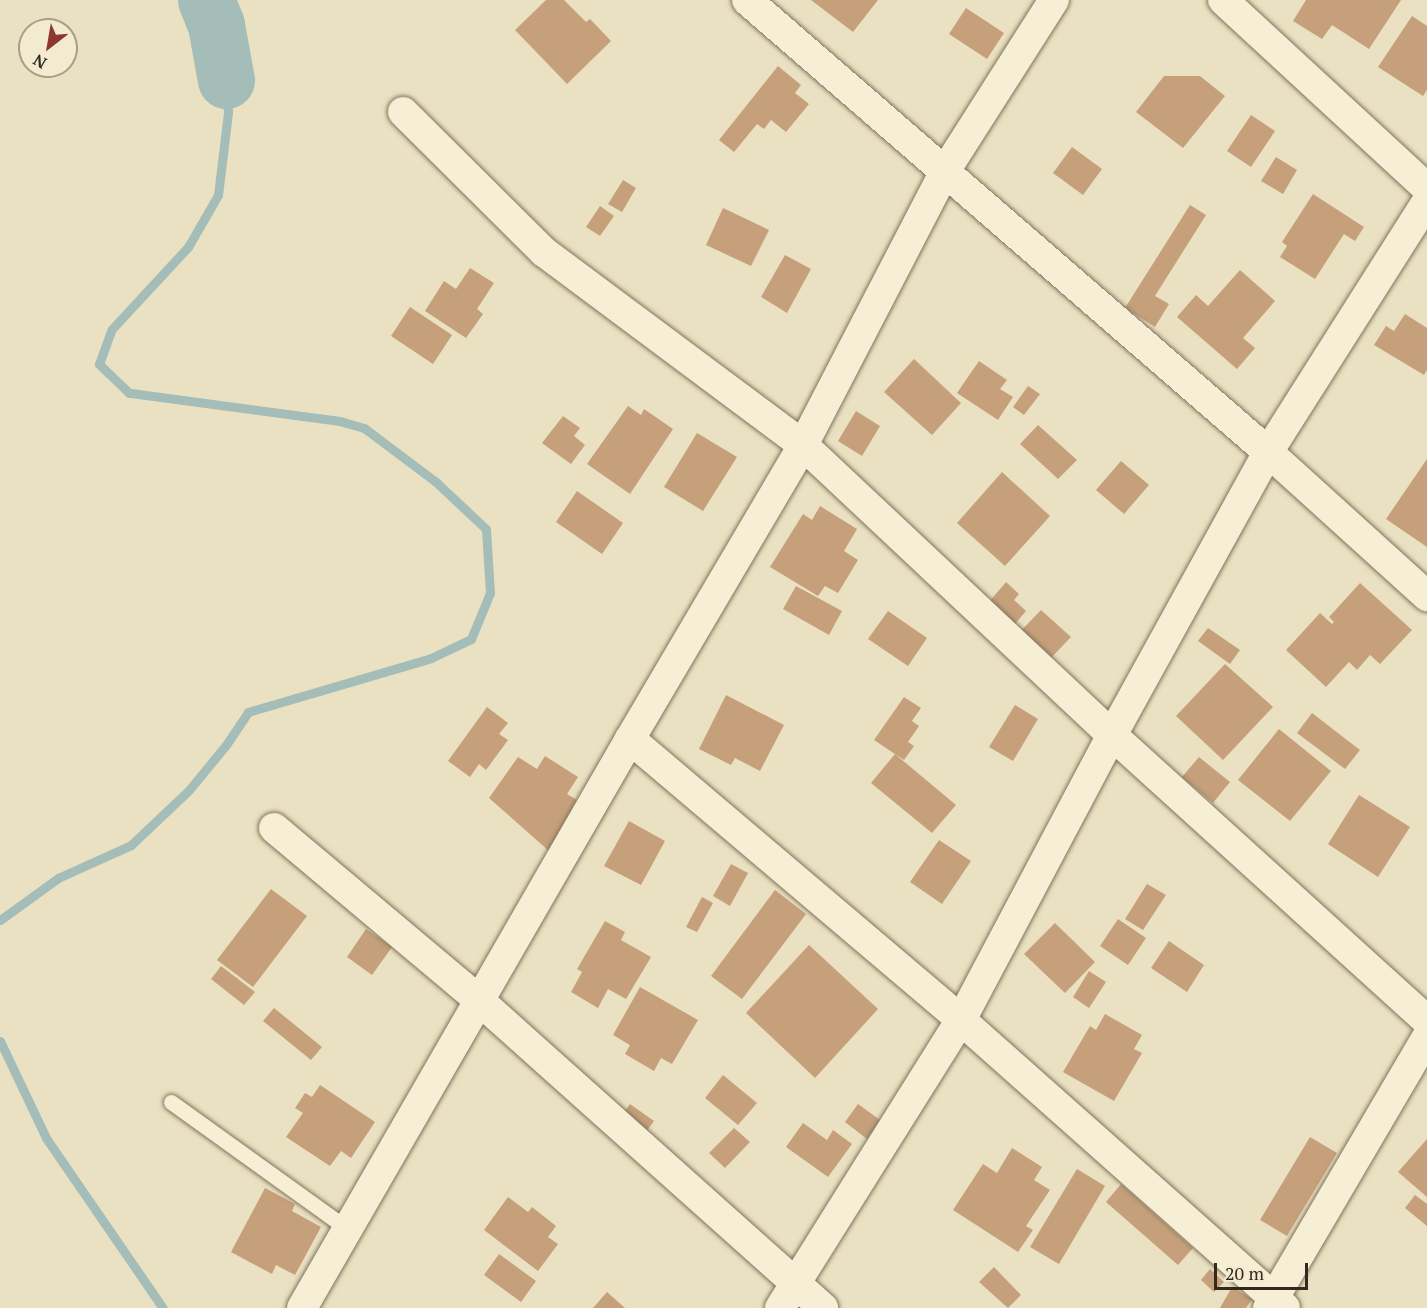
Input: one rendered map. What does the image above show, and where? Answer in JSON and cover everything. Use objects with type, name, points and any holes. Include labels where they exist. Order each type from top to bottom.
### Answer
[{"type":"street","points":[[747,0],[1268,452],[1427,596]]},
{"type":"street","points":[[302,1308],[803,445],[945,171],[1054,0]]},
{"type":"street","points":[[1223,0],[1427,188]]},
{"type":"street","points":[[403,112],[544,252],[803,445],[1113,735],[1427,1021]]},
{"type":"street","points":[[787,1296],[961,1020],[1268,452],[1427,201]]},
{"type":"street","points":[[630,740],[961,1020],[1276,1305],[1427,1036]]},
{"type":"street","points":[[274,828],[480,1002],[787,1296],[823,1308]]},
{"type":"lane","points":[[171,1102],[348,1229]]},
{"type":"building","points":[[546,0],[564,0],[586,22],[590,19],[611,41],[567,84],[515,30]]},
{"type":"building","points":[[811,0],[878,0],[853,32]]},
{"type":"building","points":[[1306,0],[1401,0],[1369,49],[1332,25],[1322,39],[1293,21]]},
{"type":"building","points":[[966,8],[1004,33],[987,59],[949,34]]},
{"type":"building","points":[[1412,16],[1427,26],[1427,90],[1423,96],[1378,67]]},
{"type":"building","points":[[778,66],[801,85],[795,93],[809,104],[786,132],[771,120],[764,129],[757,124],[734,152],[719,140]]},
{"type":"building","points":[[1164,76],[1200,76],[1225,96],[1183,148],[1136,112]]},
{"type":"building","points":[[1251,115],[1275,131],[1251,167],[1227,151]]},
{"type":"building","points":[[1072,147],[1102,169],[1083,195],[1053,173]]},
{"type":"building","points":[[1276,157],[1297,170],[1283,194],[1261,181]]},
{"type":"building","points":[[623,180],[636,188],[622,212],[608,204]]},
{"type":"building","points":[[1313,194],[1364,227],[1355,241],[1344,234],[1315,279],[1280,257],[1287,246],[1282,242]]},
{"type":"building","points":[[1190,205],[1206,215],[1155,296],[1169,304],[1155,327],[1125,308]]},
{"type":"building","points":[[600,206],[614,216],[600,236],[586,227]]},
{"type":"building","points":[[723,208],[769,230],[751,266],[706,245]]},
{"type":"building","points":[[785,255],[811,269],[787,313],[761,297]]},
{"type":"building","points":[[470,268],[494,283],[477,309],[483,314],[466,338],[425,311],[444,281],[456,289]]},
{"type":"building","points":[[1240,270],[1275,301],[1243,338],[1255,348],[1237,369],[1177,317],[1196,295],[1208,306]]},
{"type":"building","points":[[410,307],[452,335],[433,364],[391,336]]},
{"type":"building","points":[[1405,314],[1427,328],[1427,370],[1424,375],[1374,345],[1386,326],[1394,331]]},
{"type":"building","points":[[914,359],[961,403],[932,435],[884,392]]},
{"type":"building","points":[[979,361],[1007,380],[1000,389],[1013,397],[998,420],[957,393]]},
{"type":"building","points":[[1028,386],[1040,394],[1024,415],[1013,407]]},
{"type":"building","points":[[628,406],[641,415],[644,409],[673,429],[630,494],[587,464]]},
{"type":"building","points":[[856,411],[880,426],[862,456],[838,441]]},
{"type":"building","points":[[563,416],[580,428],[574,436],[585,445],[571,464],[542,443]]},
{"type":"building","points":[[1038,425],[1077,460],[1058,479],[1020,444]]},
{"type":"building","points":[[697,433],[737,457],[703,511],[664,487]]},
{"type":"building","points":[[1427,459],[1427,547],[1386,519]]},
{"type":"building","points":[[1121,461],[1149,485],[1124,514],[1096,490]]},
{"type":"building","points":[[1002,472],[1050,516],[1005,566],[957,523]]},
{"type":"building","points":[[577,491],[623,523],[602,554],[556,522]]},
{"type":"building","points":[[820,506],[857,529],[844,551],[858,560],[838,593],[825,586],[818,596],[770,567],[803,514],[812,520]]},
{"type":"building","points":[[1006,582],[1019,594],[1014,600],[1026,611],[1015,624],[989,602]]},
{"type":"building","points":[[1360,583],[1412,630],[1380,664],[1370,655],[1357,670],[1349,662],[1326,687],[1286,650],[1320,613],[1332,624],[1334,622],[1329,617]]},
{"type":"building","points":[[796,586],[842,611],[829,635],[783,609]]},
{"type":"building","points":[[1041,610],[1071,637],[1049,660],[1019,633]]},
{"type":"building","points":[[888,611],[927,638],[908,666],[868,639]]},
{"type":"building","points":[[1208,628],[1240,650],[1230,664],[1198,641]]},
{"type":"building","points":[[1225,664],[1273,707],[1223,760],[1176,716]]},
{"type":"building","points":[[726,695],[784,725],[760,771],[735,758],[731,765],[699,749]]},
{"type":"building","points":[[904,697],[921,708],[912,721],[919,726],[908,742],[914,746],[904,760],[874,740]]},
{"type":"building","points":[[1015,705],[1038,719],[1013,761],[989,747]]},
{"type":"building","points":[[487,707],[508,723],[499,734],[508,740],[486,770],[479,764],[470,777],[448,761]]},
{"type":"building","points":[[1312,713],[1360,750],[1345,769],[1297,733]]},
{"type":"building","points":[[1279,729],[1331,771],[1290,821],[1238,780]]},
{"type":"building","points":[[895,754],[956,805],[932,833],[871,783]]},
{"type":"building","points":[[545,756],[578,777],[567,794],[577,800],[549,851],[489,798],[518,757],[537,769]]},
{"type":"building","points":[[1199,757],[1230,782],[1213,803],[1182,777]]},
{"type":"building","points":[[1359,795],[1410,827],[1378,877],[1328,844]]},
{"type":"building","points":[[629,821],[665,841],[641,885],[604,866]]},
{"type":"building","points":[[939,840],[971,861],[942,904],[910,882]]},
{"type":"building","points":[[731,864],[748,873],[730,906],[713,896]]},
{"type":"building","points":[[1147,884],[1166,895],[1143,930],[1125,919]]},
{"type":"building","points":[[271,889],[307,916],[253,987],[217,960]]},
{"type":"building","points":[[775,890],[806,914],[742,999],[711,976]]},
{"type":"building","points":[[702,897],[713,903],[697,932],[686,927]]},
{"type":"building","points":[[1118,919],[1146,938],[1128,965],[1100,946]]},
{"type":"building","points":[[605,921],[625,932],[621,940],[651,957],[626,999],[608,989],[598,1008],[571,992],[582,972],[577,969]]},
{"type":"building","points":[[1055,923],[1095,962],[1065,993],[1024,954]]},
{"type":"building","points":[[366,929],[392,947],[372,975],[347,957]]},
{"type":"building","points":[[1169,941],[1204,965],[1187,992],[1151,968]]},
{"type":"building","points":[[809,945],[878,1009],[815,1078],[746,1013]]},
{"type":"building","points":[[221,966],[255,992],[244,1005],[211,979]]},
{"type":"building","points":[[1089,971],[1106,982],[1089,1008],[1073,997]]},
{"type":"building","points":[[640,987],[698,1020],[672,1064],[661,1058],[654,1071],[625,1054],[630,1045],[613,1035]]},
{"type":"building","points":[[274,1008],[322,1047],[311,1060],[263,1021]]},
{"type":"building","points":[[1105,1014],[1142,1035],[1134,1049],[1142,1053],[1114,1101],[1063,1072],[1090,1026],[1096,1030]]},
{"type":"building","points":[[723,1075],[757,1103],[738,1125],[705,1098]]},
{"type":"building","points":[[320,1085],[375,1122],[351,1158],[341,1151],[330,1166],[286,1137],[303,1113],[295,1108],[305,1093],[312,1097]]},
{"type":"building","points":[[630,1104],[654,1121],[646,1132],[622,1115]]},
{"type":"building","points":[[858,1104],[880,1120],[867,1139],[845,1122]]},
{"type":"building","points":[[803,1123],[827,1140],[833,1130],[852,1144],[828,1177],[786,1147]]},
{"type":"building","points":[[734,1128],[750,1142],[725,1168],[709,1153]]},
{"type":"building","points":[[1310,1137],[1337,1153],[1287,1236],[1260,1220]]},
{"type":"building","points":[[1427,1139],[1427,1197],[1398,1172]]},
{"type":"building","points":[[1012,1148],[1042,1167],[1034,1180],[1050,1190],[1026,1226],[1033,1230],[1018,1252],[953,1210],[983,1164],[997,1173]]},
{"type":"building","points":[[1077,1169],[1105,1186],[1059,1264],[1030,1247]]},
{"type":"building","points":[[1121,1184],[1193,1248],[1178,1265],[1106,1202]]},
{"type":"building","points":[[265,1188],[295,1204],[292,1211],[321,1227],[295,1275],[276,1265],[272,1274],[231,1252]]},
{"type":"building","points":[[1415,1195],[1427,1204],[1427,1226],[1405,1208]]},
{"type":"building","points":[[508,1197],[528,1212],[532,1207],[556,1226],[548,1237],[558,1244],[538,1271],[484,1230]]},
{"type":"building","points":[[499,1254],[536,1281],[521,1302],[484,1275]]},
{"type":"building","points":[[994,1267],[1021,1295],[1008,1308],[979,1282]]},
{"type":"building","points":[[1210,1269],[1224,1282],[1214,1292],[1201,1280]]},
{"type":"building","points":[[1232,1287],[1252,1299],[1246,1308],[1220,1308]]},
{"type":"building","points":[[607,1292],[625,1308],[593,1308]]},
{"type":"waterway","points":[[206,0],[216,25],[226,80]]},
{"type":"waterway","points":[[0,920],[58,878],[131,845],[189,790],[226,745],[248,712],[431,658],[471,639],[490,593],[486,529],[436,482],[364,428],[340,421],[129,393],[99,364],[112,329],[188,247],[218,195],[228,112],[226,80]]},
{"type":"waterway","points":[[0,1041],[46,1138],[163,1308]]}]
